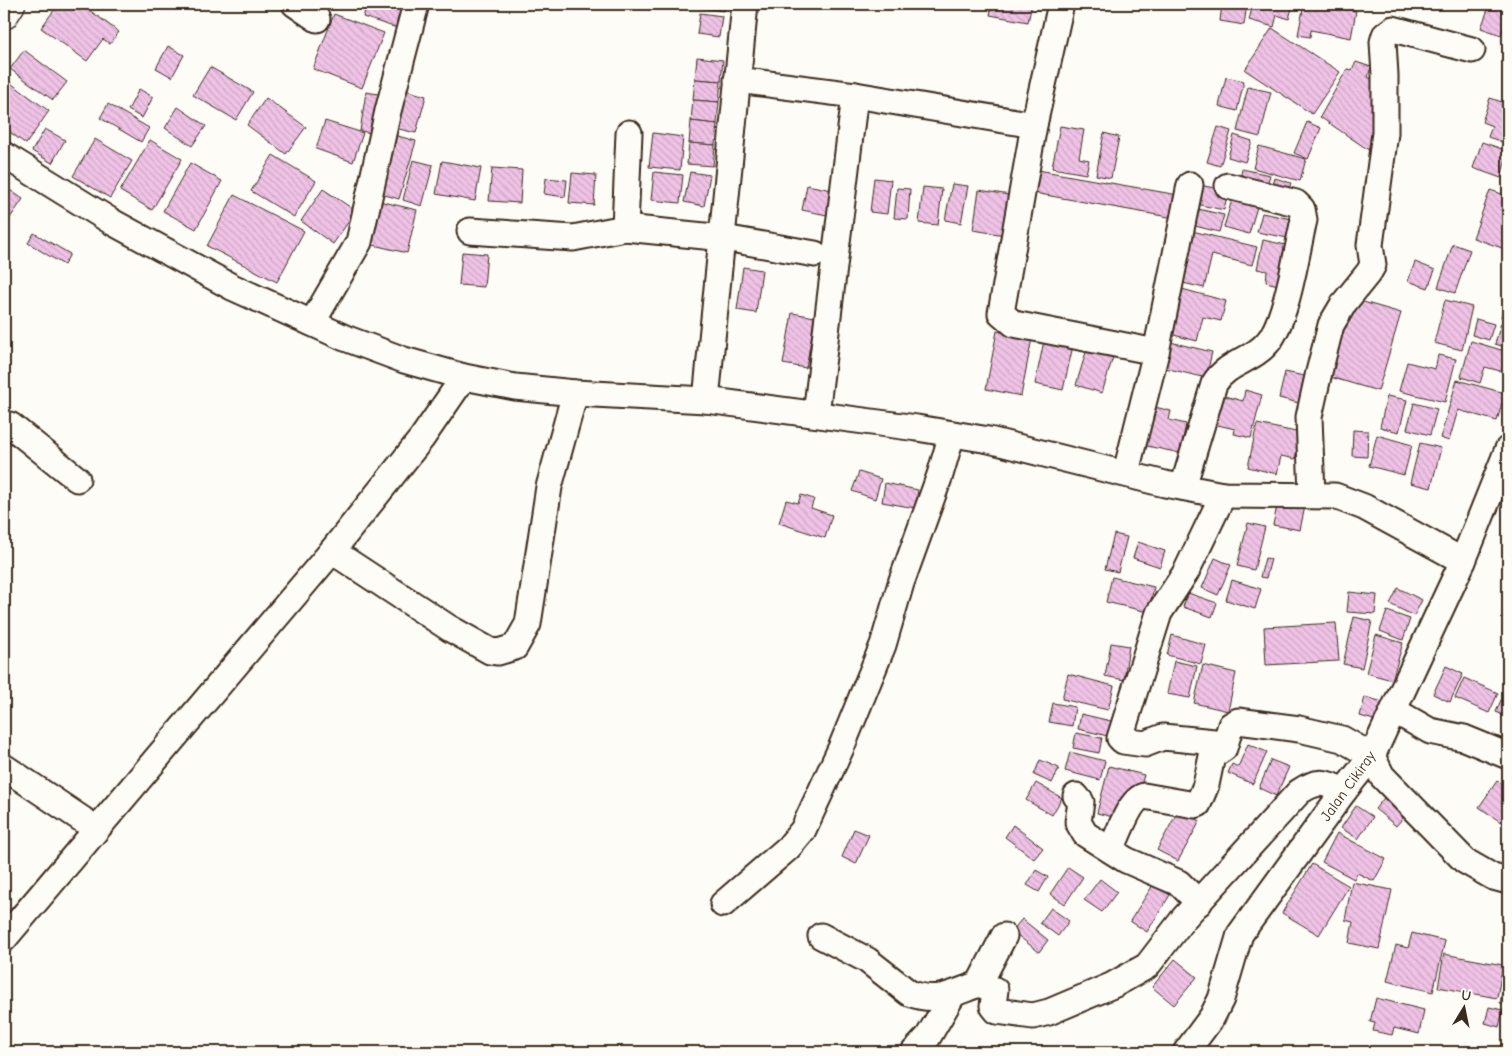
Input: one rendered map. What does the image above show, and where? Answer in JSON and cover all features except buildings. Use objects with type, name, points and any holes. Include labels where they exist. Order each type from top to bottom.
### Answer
[{"type":"street","points":[[4,15],[10,4]]},
{"type":"street","points":[[295,4],[317,19]]},
{"type":"street","points":[[312,324],[358,242],[388,111],[416,4]]},
{"type":"street","points":[[706,400],[724,238],[745,4]]},
{"type":"street","points":[[1061,4],[1034,125],[1001,313],[1014,324],[1156,352]]},
{"type":"street","points":[[1312,495],[1309,416],[1318,372],[1332,325],[1344,303],[1370,272],[1372,264],[1370,245],[1385,133],[1383,42],[1385,35],[1393,29],[1472,50]]},
{"type":"street","points":[[737,80],[855,95],[1034,125]]},
{"type":"street","points":[[816,414],[855,95]]},
{"type":"street","points":[[625,228],[629,133]]},
{"type":"street","points":[[4,155],[114,223],[232,288],[312,324],[404,360],[464,377],[516,387],[575,393],[706,400],[952,434],[1223,495],[1335,496],[1364,506],[1463,561]]},
{"type":"street","points":[[1126,472],[1156,352],[1190,184]]},
{"type":"street","points":[[1183,487],[1214,384],[1228,368],[1255,355],[1270,341],[1281,315],[1304,220],[1302,209],[1296,203],[1228,186]]},
{"type":"street","points":[[470,231],[573,238],[625,228],[724,238],[815,254]]},
{"type":"street","points":[[6,933],[332,551],[422,438],[464,377]]},
{"type":"street","points":[[332,551],[449,628],[490,651],[498,652],[515,647],[528,624],[549,488],[575,393]]},
{"type":"street","points":[[4,424],[10,425],[77,479]]},
{"type":"street","points":[[723,904],[788,848],[803,830],[841,748],[883,645],[901,583],[940,475],[952,434]]},
{"type":"street","name":"Jalan Cikiray","points":[[1186,1052],[1212,1017],[1221,999],[1240,934],[1359,773],[1395,711],[1463,561],[1508,449]]},
{"type":"street","points":[[1223,495],[1197,552],[1159,613],[1120,738],[1122,741],[1145,744],[1162,737],[1225,743]]},
{"type":"street","points":[[1395,711],[1430,731],[1464,738],[1508,756]]},
{"type":"street","points":[[1111,850],[1131,806],[1139,798],[1198,804],[1206,785],[1212,756],[1221,750],[1231,725],[1238,721],[1299,729],[1342,739],[1359,773]]},
{"type":"street","points":[[4,767],[95,828]]},
{"type":"street","points":[[1004,936],[989,993],[997,1011],[1033,1016],[1049,1012],[1129,977],[1146,966],[1199,902],[1299,792],[1311,784],[1359,773],[1382,776],[1465,861],[1493,877],[1508,881]]},
{"type":"street","points":[[1076,796],[1081,802],[1078,822],[1080,828],[1094,840],[1126,860],[1179,884],[1199,902]]},
{"type":"street","points":[[821,936],[867,960],[909,993],[925,997],[989,993]]},
{"type":"street","points":[[914,1052],[928,1037],[952,996]]}]
